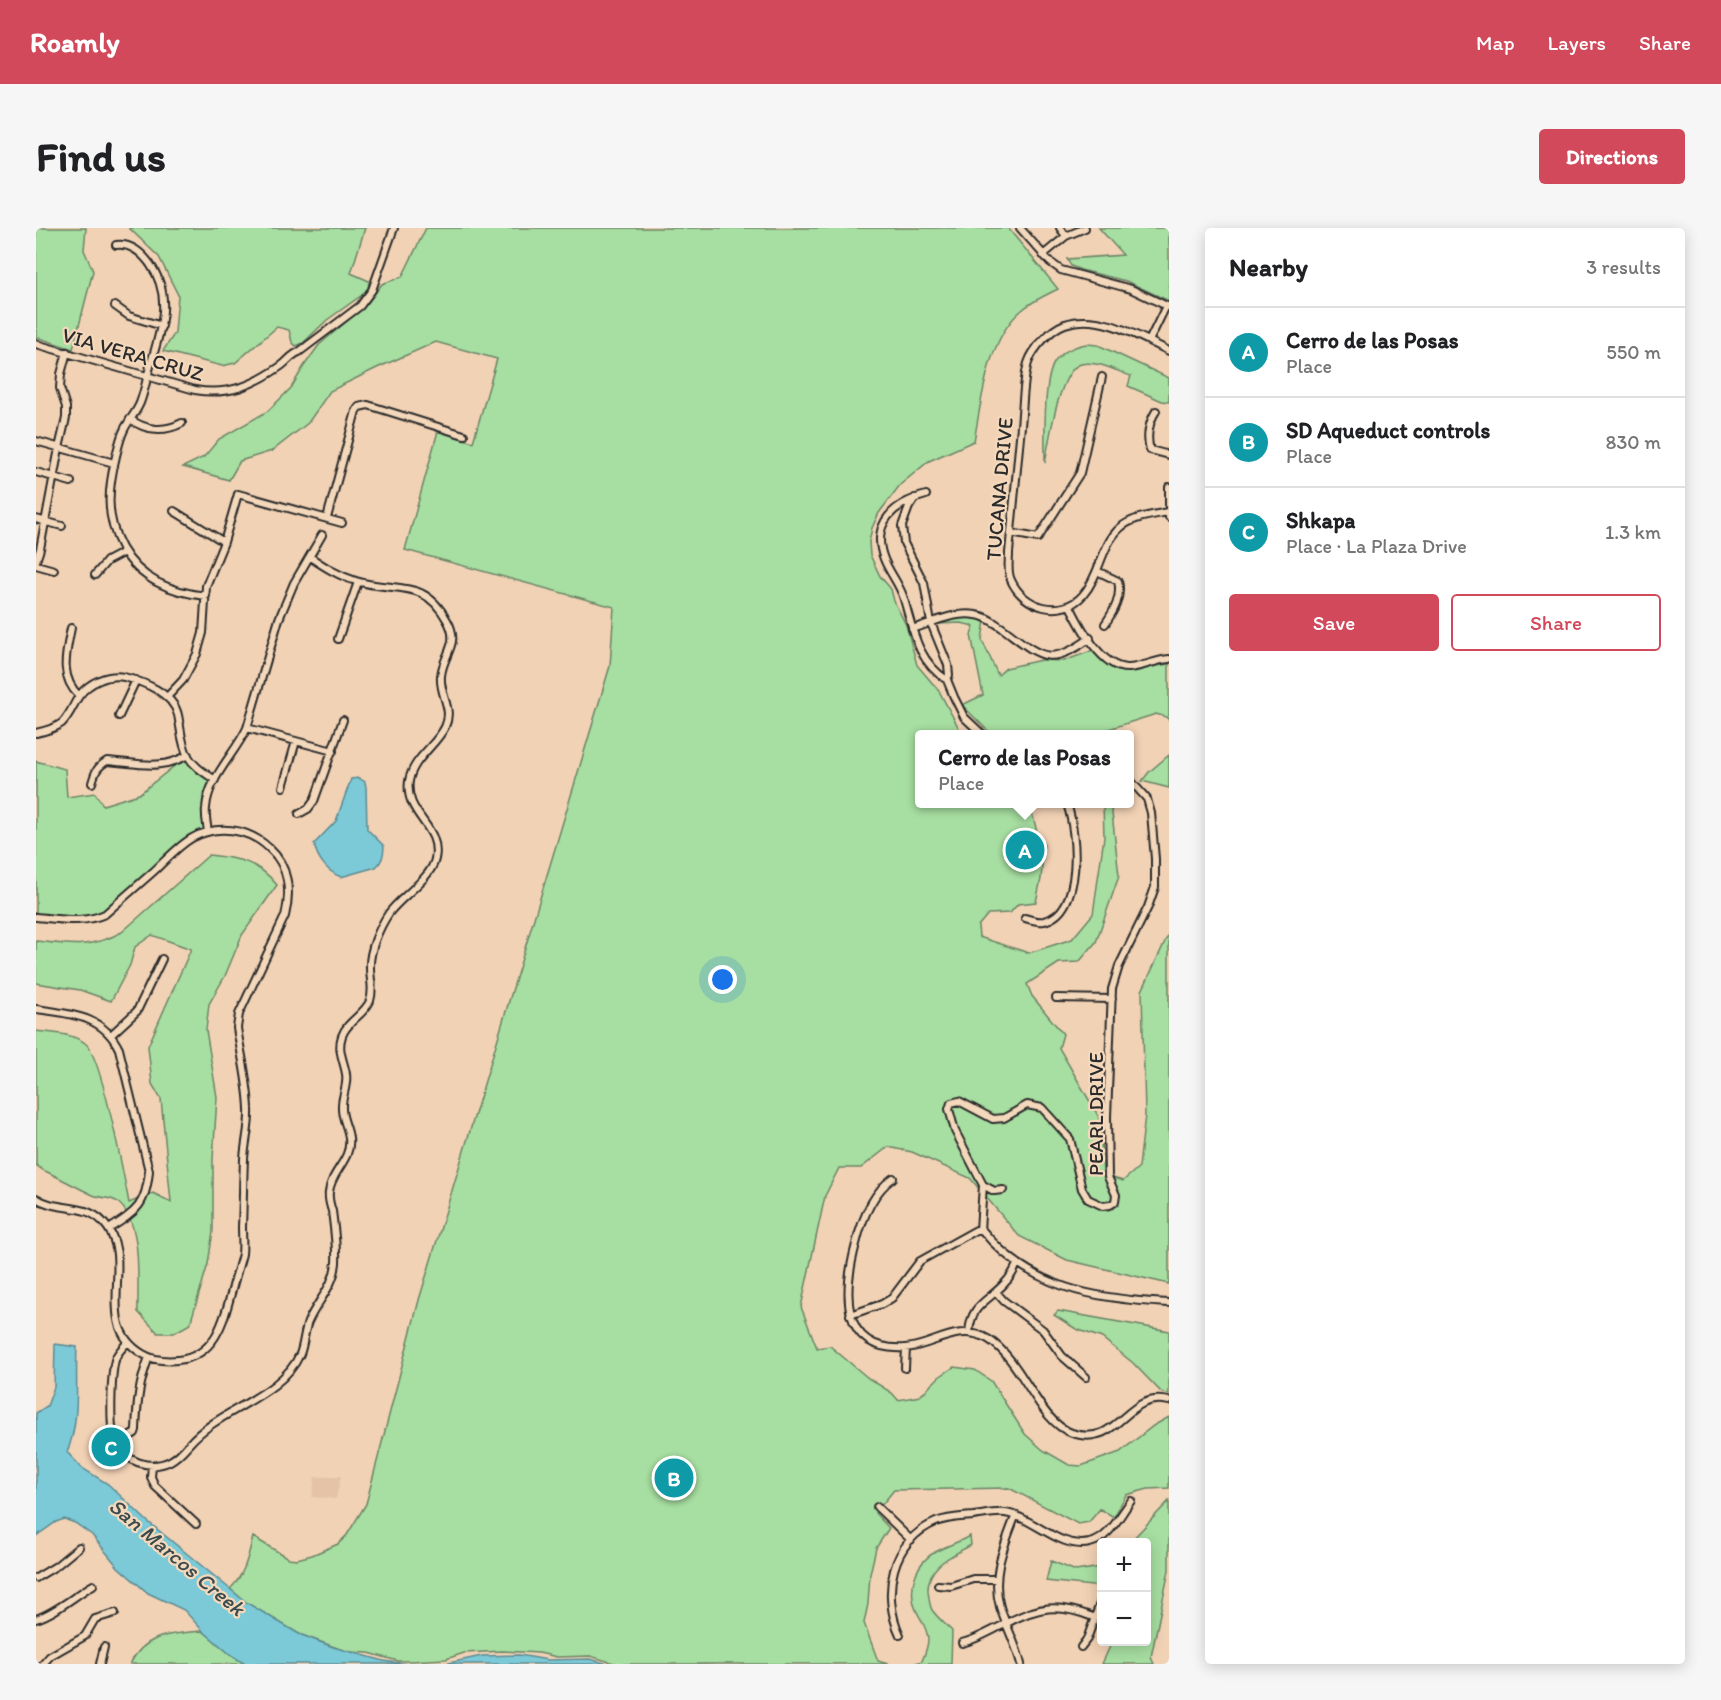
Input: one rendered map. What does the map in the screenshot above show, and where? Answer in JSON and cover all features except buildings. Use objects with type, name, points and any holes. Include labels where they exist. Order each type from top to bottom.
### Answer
[{"type":"street","name":"VIA VERA CRUZ","points":[[36,344],[147,377],[208,392],[245,387],[261,380],[284,364],[291,355],[299,352],[360,306],[372,290],[394,228]]},
{"type":"street","points":[[1020,228],[1043,255],[1061,270],[1131,289],[1168,306],[1149,341]]},
{"type":"street","points":[[1060,228],[1066,236]]},
{"type":"street","points":[[1043,255],[1066,236],[1085,228]]},
{"type":"street","points":[[116,245],[129,246],[136,250],[155,271],[163,291],[165,305],[162,326],[140,404],[122,435],[114,463],[109,483],[109,511],[124,552],[136,567],[172,590],[206,596]]},
{"type":"street","points":[[116,306],[129,316],[162,326]]},
{"type":"street","name":"TUCANA DRIVE","points":[[1070,606],[1052,609],[1037,606],[1016,590],[1008,573],[1029,362],[1040,344],[1054,331],[1066,324],[1088,322],[1110,324],[1169,351]]},
{"type":"street","points":[[54,570],[36,563],[58,447],[66,418],[66,407],[60,388],[67,352]]},
{"type":"street","points":[[1011,533],[1038,538],[1080,473],[1102,377]]},
{"type":"street","points":[[327,518],[359,407],[368,405],[464,435]]},
{"type":"street","points":[[1156,411],[1151,419],[1147,442],[1150,450],[1169,455]]},
{"type":"street","points":[[130,419],[147,428],[168,429],[182,423]]},
{"type":"street","points":[[36,441],[114,463]]},
{"type":"street","points":[[36,472],[71,482]]},
{"type":"street","points":[[1169,487],[1168,515],[1131,521],[1123,525],[1114,534],[1083,595],[1070,606],[1078,623],[1105,659],[1115,666],[1129,669],[1169,659]]},
{"type":"street","points":[[167,697],[183,680],[197,654],[203,633],[210,573],[224,542],[238,494],[342,523]]},
{"type":"street","points":[[926,495],[900,504],[893,510],[880,538],[883,558],[897,581],[917,646],[926,661],[947,680],[964,717],[977,730]]},
{"type":"street","points":[[915,498],[909,507],[902,532],[904,543],[924,583],[931,622],[948,665],[947,680]]},
{"type":"street","points":[[174,511],[224,542]]},
{"type":"street","points":[[36,519],[63,526]]},
{"type":"street","points":[[208,832],[206,805],[209,792],[240,744],[247,728],[279,619],[294,584],[322,535]]},
{"type":"street","points":[[95,575],[107,561],[124,552]]},
{"type":"street","points":[[128,1342],[119,1352],[114,1365],[111,1425],[117,1446],[128,1458],[138,1463],[152,1465],[169,1462],[200,1433],[281,1379],[293,1366],[301,1351],[308,1323],[331,1284],[335,1267],[329,1193],[332,1180],[349,1152],[350,1139],[342,1113],[346,1079],[340,1054],[341,1038],[370,999],[373,986],[370,959],[378,935],[403,896],[426,874],[435,860],[434,837],[417,814],[410,800],[408,788],[412,771],[419,759],[441,734],[447,720],[448,706],[442,688],[441,673],[452,647],[452,630],[445,617],[420,591],[358,582],[336,574],[310,557]]},
{"type":"street","points":[[1097,571],[1120,584],[1115,610],[1105,624]]},
{"type":"street","points":[[338,639],[358,582]]},
{"type":"street","points":[[912,628],[958,615],[983,616],[1043,655],[1058,656],[1073,650],[1090,638]]},
{"type":"street","points":[[71,628],[65,670],[69,684],[79,696]]},
{"type":"street","points":[[36,733],[45,731],[63,721],[79,696],[98,681],[112,676],[136,680],[160,691],[167,697],[177,712],[183,743],[188,755],[198,767],[216,780]]},
{"type":"street","points":[[119,716],[136,680]]},
{"type":"street","points":[[299,814],[308,809],[314,801],[343,720]]},
{"type":"street","points":[[247,728],[333,751]]},
{"type":"street","points":[[283,787],[296,741]]},
{"type":"street","points":[[92,783],[95,771],[107,762],[164,765],[174,763],[188,755]]},
{"type":"street","name":"PEARL DRIVE","points":[[983,1185],[955,1131],[949,1109],[951,1103],[962,1102],[988,1118],[998,1119],[1027,1105],[1042,1108],[1070,1139],[1082,1189],[1088,1199],[1103,1206],[1115,1202],[1116,1195],[1108,1177],[1107,1158],[1112,989],[1119,966],[1148,907],[1155,887],[1151,813],[1147,799],[1134,784]]},
{"type":"street","points":[[1026,918],[1041,921],[1053,917],[1065,905],[1075,860],[1075,839],[1068,808]]},
{"type":"street","points":[[36,917],[76,921],[90,920],[105,914],[191,838],[222,829],[238,831],[255,837],[268,846],[281,862],[286,875],[288,902],[285,916],[239,1014],[237,1028],[250,1112],[244,1156],[242,1253],[222,1326],[214,1339],[204,1350],[187,1359],[164,1361],[143,1354],[128,1342],[117,1316],[118,1254],[109,1229],[92,1213],[36,1200]]},
{"type":"street","points":[[111,1035],[136,1011],[162,959]]},
{"type":"street","points":[[1056,998],[1112,999]]},
{"type":"street","points":[[36,1009],[79,1015],[95,1021],[111,1035],[119,1049],[149,1171],[147,1191],[143,1200],[128,1217],[109,1229]]},
{"type":"street","points":[[893,1178],[882,1186],[872,1202],[856,1241],[851,1263],[847,1300],[850,1315],[859,1334],[872,1342],[906,1348],[955,1333],[978,1334],[1005,1352],[1052,1419],[1071,1433],[1088,1436],[1104,1432],[1116,1425],[1136,1405],[1150,1399],[1169,1401]]},
{"type":"street","points":[[980,1230],[983,1185],[994,1191],[1003,1190]]},
{"type":"street","points":[[850,1315],[882,1304],[892,1298],[920,1261],[976,1230],[982,1230],[996,1247],[1017,1264],[1058,1286],[1080,1292],[1168,1303]]},
{"type":"street","points":[[969,1333],[970,1320],[975,1309],[1011,1276],[1017,1264]]},
{"type":"street","points":[[996,1292],[1004,1301],[1042,1330],[1062,1356],[1086,1377]]},
{"type":"street","points":[[904,1368],[906,1348]]},
{"type":"street","points":[[117,1446],[135,1434],[140,1382],[149,1357]]},
{"type":"street","points":[[152,1465],[151,1477],[155,1486],[196,1524]]},
{"type":"street","points":[[900,1635],[891,1608],[892,1572],[896,1560],[924,1529],[948,1518],[1000,1513],[1016,1517],[1066,1541],[1078,1544],[1090,1543],[1102,1538],[1111,1529],[1131,1501]]},
{"type":"street","points":[[877,1508],[912,1540]]},
{"type":"street","points":[[1016,1517],[1004,1546],[997,1579],[1000,1607],[1021,1664]]},
{"type":"street","points":[[36,1578],[57,1566],[80,1547]]},
{"type":"street","points":[[938,1586],[951,1586],[973,1579],[997,1579]]},
{"type":"street","points":[[36,1619],[52,1612],[93,1585]]},
{"type":"street","points":[[962,1643],[1047,1608],[1061,1607],[1093,1617]]},
{"type":"street","points":[[1081,1647],[1087,1638],[1097,1608]]},
{"type":"street","points":[[43,1664],[50,1656],[85,1636],[94,1619],[115,1613]]},
{"type":"street","points":[[100,1664],[104,1647]]},
{"type":"shaded area","points":[[341,1476],[336,1499],[312,1497],[315,1477]]},
{"type":"green space","points":[[36,228],[86,228],[84,250],[93,271],[73,349],[36,337]]},
{"type":"green space","points":[[129,228],[365,228],[351,273],[369,281],[368,288],[362,295],[327,320],[303,343],[296,346],[292,342],[289,330],[277,327],[235,363],[222,366],[163,351],[175,333],[178,295],[159,257]]},
{"type":"green space","points":[[426,228],[1008,228],[1058,289],[1030,304],[1010,322],[1001,337],[988,371],[974,441],[929,461],[900,485],[879,513],[872,528],[869,542],[870,555],[880,576],[891,589],[894,601],[906,625],[917,665],[939,691],[960,730],[915,730],[915,808],[1030,808],[1038,836],[1044,845],[1036,902],[1018,904],[1010,913],[988,914],[978,926],[979,937],[1029,953],[1072,939],[1093,914],[1104,837],[1103,808],[1110,808],[1119,876],[1096,942],[1079,962],[1059,963],[1027,984],[1032,996],[1063,1034],[1059,1048],[1100,1119],[1103,1175],[1123,1181],[1139,1167],[1145,1115],[1142,991],[1169,933],[1169,1284],[1067,1260],[1019,1236],[970,1178],[912,1152],[888,1147],[861,1168],[839,1168],[825,1196],[801,1307],[817,1348],[830,1346],[898,1400],[920,1396],[939,1377],[954,1367],[975,1370],[991,1381],[1025,1434],[1043,1450],[1069,1465],[1081,1466],[1120,1452],[1153,1426],[1169,1417],[1169,1488],[1148,1489],[1126,1495],[1114,1517],[1100,1509],[1089,1522],[1078,1524],[1009,1488],[894,1490],[875,1513],[889,1528],[876,1548],[870,1574],[864,1623],[878,1661],[888,1664],[617,1664],[590,1656],[557,1657],[539,1653],[503,1651],[464,1653],[446,1659],[398,1661],[369,1653],[348,1652],[299,1634],[247,1603],[230,1589],[243,1571],[253,1537],[288,1558],[297,1559],[312,1555],[338,1544],[347,1535],[366,1504],[419,1300],[610,666],[614,607],[405,550],[438,431],[473,442],[497,359],[436,342],[330,391],[308,423],[272,451],[240,461],[229,480],[183,467],[204,457],[219,439],[268,411],[291,388],[319,345],[367,304],[382,284],[402,277]]},
{"type":"green space","points":[[1099,228],[1169,228],[1169,301],[1126,281],[1071,266],[1067,259],[1123,255]]},
{"type":"green space","points":[[1086,344],[1098,345],[1169,378],[1169,402],[1128,386],[1131,376],[1100,365],[1081,364],[1073,369],[1061,392],[1045,463],[1045,411],[1050,372],[1054,363],[1064,353]]},
{"type":"green space","points":[[970,616],[985,620],[982,640],[998,675],[1006,668],[1041,660],[1064,661],[1094,650],[1111,665],[1128,670],[1169,664],[1169,720],[1156,714],[1106,730],[987,730],[962,705],[983,695],[971,635],[974,626],[961,623],[938,624]]},
{"type":"green space","points":[[188,755],[216,780],[208,795],[209,831],[192,838],[111,909],[93,919],[36,917],[36,761],[65,769],[67,797],[95,793],[103,805],[139,794]]},
{"type":"green space","points":[[1169,755],[1169,788],[1142,781],[1149,772]]},
{"type":"green space","points":[[209,855],[246,862],[262,871],[277,885],[242,935],[225,976],[209,1004],[206,1030],[217,1097],[213,1159],[213,1231],[208,1264],[190,1324],[174,1333],[158,1333],[138,1312],[135,1237],[125,1210],[116,1201],[93,1195],[36,1165],[36,1031],[74,1037],[85,1043],[92,1053],[112,1118],[129,1203],[153,1193],[171,1202],[161,1099],[152,1084],[148,1046],[191,949],[152,935],[135,947],[130,965],[111,1001],[80,990],[36,983],[36,941],[90,943],[122,932]]},
{"type":"green space","points":[[1058,1311],[1169,1331],[1169,1394],[1162,1393],[1133,1363],[1102,1338],[1076,1329],[1054,1315]]},
{"type":"green space","points":[[1169,1501],[1169,1570],[1151,1657],[1154,1664],[1102,1664],[1110,1646],[1151,1646],[1151,1538],[1134,1538]]},
{"type":"green space","points":[[970,1536],[971,1545],[942,1562],[932,1574],[929,1582],[928,1591],[932,1610],[952,1631],[951,1664],[913,1664],[922,1661],[928,1639],[926,1629],[914,1604],[913,1589],[916,1574],[929,1556]]},
{"type":"green space","points":[[1051,1561],[1076,1571],[1097,1568],[1097,1587],[1046,1581]]},
{"type":"green space","points":[[203,1631],[245,1664],[130,1664],[136,1654],[152,1641],[170,1635]]},
{"type":"water","points":[[359,778],[365,782],[366,787],[367,829],[384,846],[384,852],[376,867],[341,877],[331,872],[323,864],[314,844],[336,821],[351,779]]},
{"type":"water","name":"San Marcos Creek","points":[[55,1344],[77,1347],[76,1414],[67,1452],[82,1468],[108,1484],[146,1520],[247,1603],[299,1634],[333,1647],[384,1661],[407,1664],[245,1664],[203,1631],[184,1610],[148,1593],[118,1567],[92,1535],[75,1523],[64,1519],[36,1536],[36,1413],[47,1406],[54,1387]]},
{"type":"water","points":[[519,1655],[548,1660],[590,1659],[608,1664],[444,1664],[482,1656]]},
{"type":"place","name":"Cerro de las Posas","points":[[1025,850]]},
{"type":"place","name":"Shkapa","points":[[111,1447]]},
{"type":"place","name":"SD Aqueduct controls","points":[[674,1478]]}]
